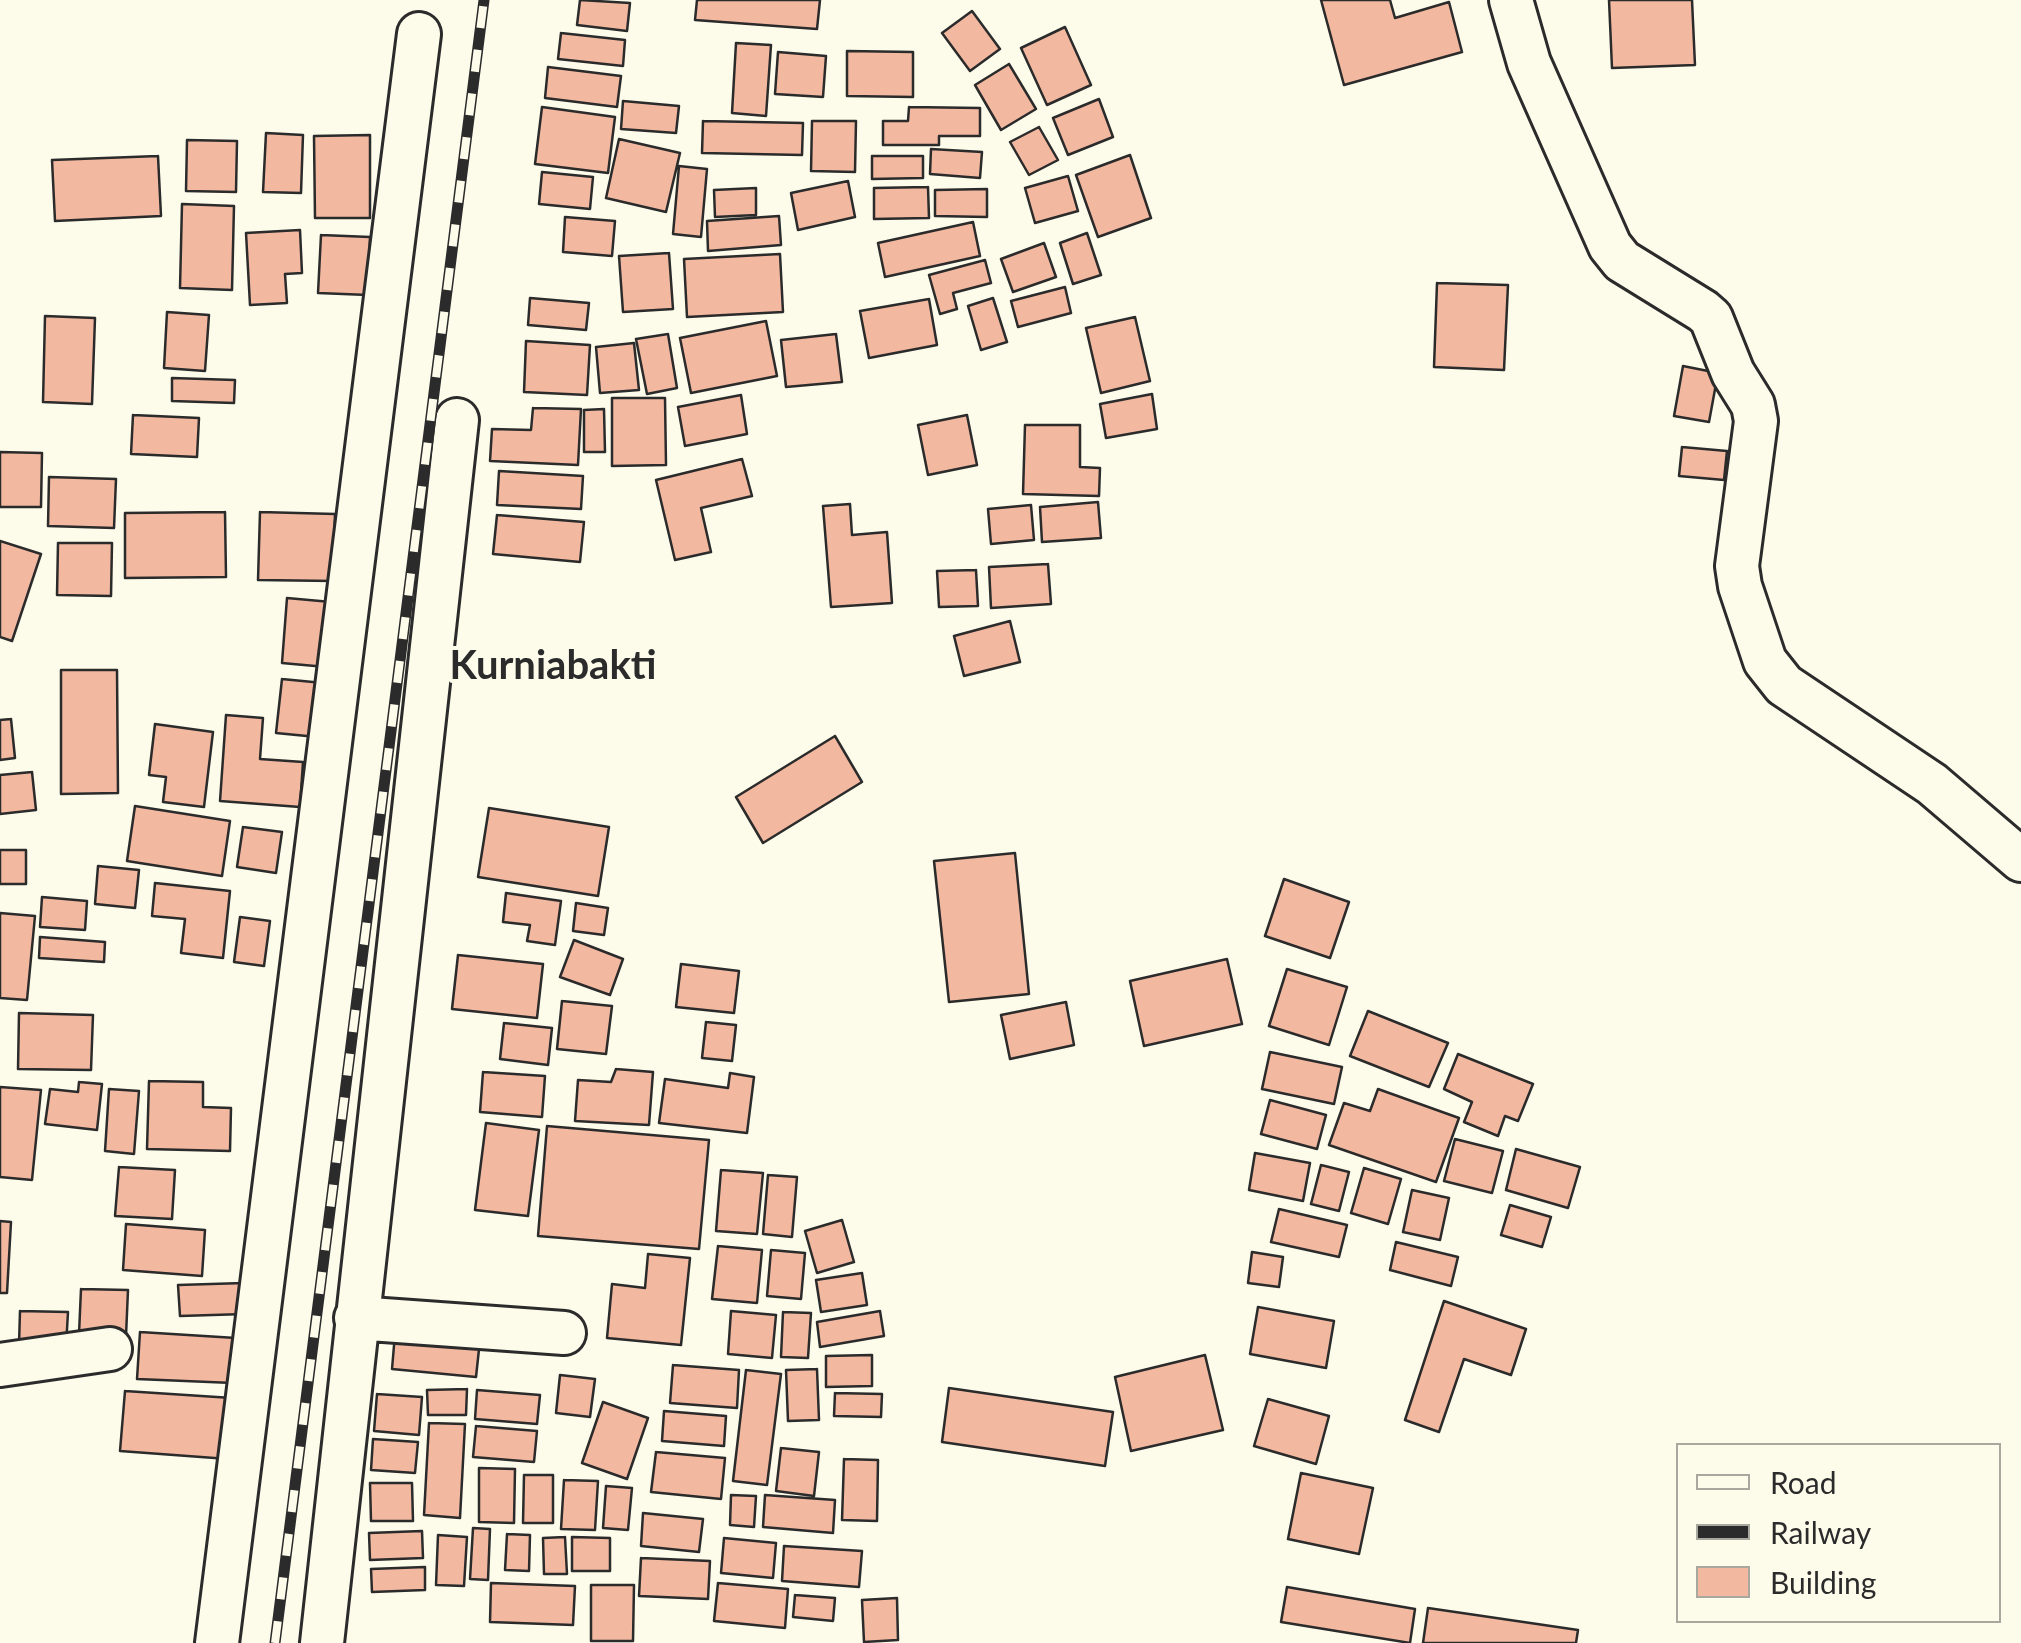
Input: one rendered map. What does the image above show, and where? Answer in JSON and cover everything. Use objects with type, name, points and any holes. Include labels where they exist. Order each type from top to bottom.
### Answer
[{"type":"street","points":[[1511,0],[1529,62],[1610,246],[1622,261],[1710,318],[1733,373],[1753,405],[1756,421],[1737,566],[1764,660],[1784,685],[1932,784],[2021,860]]},
{"type":"street","points":[[217,1643],[419,34]]},
{"type":"street","points":[[322,1643],[457,420]]},
{"type":"street","points":[[356,1318],[564,1333]]},
{"type":"street","points":[[0,1365],[110,1350]]},
{"type":"building","points":[[580,0],[630,3],[627,31],[577,25]]},
{"type":"building","points":[[697,0],[820,0],[817,29],[695,20]]},
{"type":"building","points":[[1321,0],[1390,0],[1395,18],[1449,2],[1462,52],[1344,85]]},
{"type":"building","points":[[1609,0],[1692,0],[1695,65],[1612,68]]},
{"type":"building","points":[[972,11],[1000,49],[970,71],[942,33]]},
{"type":"building","points":[[1065,27],[1091,85],[1047,105],[1021,48]]},
{"type":"building","points":[[561,33],[625,40],[623,66],[558,59]]},
{"type":"building","points":[[736,43],[771,45],[766,116],[732,113]]},
{"type":"building","points":[[847,51],[913,52],[913,97],[847,96]]},
{"type":"building","points":[[778,52],[826,56],[823,97],[775,94]]},
{"type":"building","points":[[1009,64],[1036,109],[1001,130],[975,85]]},
{"type":"building","points":[[548,67],[621,76],[617,107],[545,98]]},
{"type":"building","points":[[1099,99],[1113,137],[1068,155],[1053,118]]},
{"type":"building","points":[[623,101],[679,106],[676,133],[621,129]]},
{"type":"building","points":[[542,107],[615,117],[608,173],[535,164]]},
{"type":"building","points":[[909,107],[980,108],[980,136],[939,136],[939,145],[883,145],[883,121],[908,121]]},
{"type":"building","points":[[703,121],[803,123],[802,155],[702,153]]},
{"type":"building","points":[[812,121],[856,121],[855,172],[811,171]]},
{"type":"building","points":[[1039,127],[1058,160],[1029,175],[1010,142]]},
{"type":"building","points":[[266,133],[303,135],[301,193],[263,192]]},
{"type":"building","points":[[370,135],[370,218],[315,218],[314,136]]},
{"type":"building","points":[[619,139],[680,153],[666,212],[606,198]]},
{"type":"building","points":[[187,140],[237,141],[236,192],[186,191]]},
{"type":"building","points":[[931,149],[982,152],[980,178],[930,174]]},
{"type":"building","points":[[1130,155],[1151,218],[1098,237],[1076,175]]},
{"type":"building","points":[[158,156],[161,216],[55,221],[52,160]]},
{"type":"building","points":[[872,156],[923,156],[923,178],[872,179]]},
{"type":"building","points":[[679,166],[707,169],[701,237],[673,234]]},
{"type":"building","points":[[542,172],[593,177],[590,209],[539,204]]},
{"type":"building","points":[[1068,176],[1078,211],[1035,223],[1025,188]]},
{"type":"building","points":[[848,181],[855,217],[798,230],[791,193]]},
{"type":"building","points":[[928,187],[929,218],[874,219],[874,188]]},
{"type":"building","points":[[756,188],[756,215],[715,217],[714,190]]},
{"type":"building","points":[[987,189],[987,217],[935,216],[935,190]]},
{"type":"building","points":[[182,204],[234,206],[232,290],[180,288]]},
{"type":"building","points":[[779,216],[781,245],[708,251],[707,221]]},
{"type":"building","points":[[565,217],[615,221],[612,256],[563,252]]},
{"type":"building","points":[[973,222],[980,256],[885,277],[878,243]]},
{"type":"building","points":[[300,230],[302,273],[285,274],[287,303],[250,305],[246,233]]},
{"type":"building","points":[[1087,233],[1101,275],[1073,284],[1060,243]]},
{"type":"building","points":[[321,235],[370,237],[368,295],[318,293]]},
{"type":"building","points":[[1044,243],[1056,277],[1013,292],[1001,259]]},
{"type":"building","points":[[669,253],[673,309],[623,312],[619,256]]},
{"type":"building","points":[[780,254],[783,312],[687,317],[684,259]]},
{"type":"building","points":[[985,260],[991,283],[953,293],[957,309],[940,314],[929,275]]},
{"type":"building","points":[[1437,283],[1508,285],[1504,370],[1434,367]]},
{"type":"building","points":[[1065,287],[1071,313],[1018,327],[1011,301]]},
{"type":"building","points":[[530,298],[589,303],[586,330],[528,325]]},
{"type":"building","points":[[993,298],[1007,342],[981,350],[968,306]]},
{"type":"building","points":[[929,299],[937,345],[869,358],[860,311]]},
{"type":"building","points":[[167,312],[209,315],[205,371],[164,368]]},
{"type":"building","points":[[45,316],[95,318],[92,404],[43,402]]},
{"type":"building","points":[[1135,317],[1150,381],[1101,393],[1086,328]]},
{"type":"building","points":[[766,321],[777,376],[691,393],[680,338]]},
{"type":"building","points":[[668,334],[677,388],[647,394],[636,339]]},
{"type":"building","points":[[836,334],[842,382],[786,387],[781,340]]},
{"type":"building","points":[[526,341],[590,345],[587,395],[524,392]]},
{"type":"building","points":[[634,343],[639,390],[600,393],[596,347]]},
{"type":"building","points":[[1683,366],[1718,373],[1709,422],[1674,416]]},
{"type":"building","points":[[172,378],[235,380],[234,403],[172,401]]},
{"type":"building","points":[[1152,394],[1157,429],[1106,438],[1100,404]]},
{"type":"building","points":[[741,395],[747,434],[685,446],[678,407]]},
{"type":"building","points":[[612,398],[665,398],[666,465],[612,466]]},
{"type":"building","points":[[533,408],[581,409],[578,465],[490,461],[492,429],[531,430]]},
{"type":"building","points":[[604,409],[605,452],[584,452],[584,410]]},
{"type":"building","points":[[133,415],[199,418],[197,457],[131,454]]},
{"type":"building","points":[[967,415],[977,465],[928,475],[918,425]]},
{"type":"building","points":[[1025,425],[1080,425],[1080,467],[1100,468],[1099,496],[1023,494]]},
{"type":"building","points":[[1682,447],[1727,451],[1724,480],[1679,476]]},
{"type":"building","points":[[0,452],[42,453],[41,507],[0,507]]},
{"type":"building","points":[[742,459],[752,496],[701,508],[711,552],[675,560],[656,480]]},
{"type":"building","points":[[499,471],[583,476],[581,509],[497,505]]},
{"type":"building","points":[[49,477],[116,479],[114,528],[48,526]]},
{"type":"building","points":[[1098,502],[1101,538],[1042,542],[1040,507]]},
{"type":"building","points":[[850,504],[852,535],[887,532],[892,603],[831,607],[823,506]]},
{"type":"building","points":[[1031,505],[1034,540],[991,544],[988,509]]},
{"type":"building","points":[[225,512],[226,577],[125,578],[125,513]]},
{"type":"building","points":[[260,512],[335,514],[333,581],[258,580]]},
{"type":"building","points":[[497,515],[584,522],[580,562],[493,554]]},
{"type":"building","points":[[0,541],[41,554],[12,641],[0,637]]},
{"type":"building","points":[[58,543],[112,543],[111,596],[57,595]]},
{"type":"building","points":[[1048,564],[1051,604],[991,608],[989,567]]},
{"type":"building","points":[[976,570],[978,606],[939,607],[937,571]]},
{"type":"building","points":[[287,598],[331,602],[326,667],[282,663]]},
{"type":"building","points":[[1010,621],[1020,662],[964,676],[954,636]]},
{"type":"building","points":[[61,670],[117,670],[118,793],[61,794]]},
{"type":"building","points":[[282,679],[323,683],[317,737],[276,733]]},
{"type":"building","points":[[226,715],[263,718],[260,759],[303,762],[300,807],[220,801]]},
{"type":"building","points":[[11,719],[15,758],[0,760],[0,720]]},
{"type":"building","points":[[155,724],[213,732],[204,807],[163,802],[166,777],[149,775]]},
{"type":"building","points":[[835,736],[862,782],[763,843],[736,797]]},
{"type":"building","points":[[32,772],[36,810],[0,814],[0,775]]},
{"type":"building","points":[[135,806],[230,821],[222,876],[127,861]]},
{"type":"building","points":[[489,808],[609,827],[598,896],[478,877]]},
{"type":"building","points":[[243,827],[282,832],[276,873],[237,867]]},
{"type":"building","points":[[0,850],[26,850],[26,884],[0,884]]},
{"type":"building","points":[[1015,853],[1029,994],[949,1002],[934,861]]},
{"type":"building","points":[[98,866],[139,870],[135,908],[95,904]]},
{"type":"building","points":[[1284,879],[1349,902],[1330,958],[1265,936]]},
{"type":"building","points":[[155,883],[230,891],[223,958],[181,953],[185,919],[152,916]]},
{"type":"building","points":[[506,893],[561,901],[555,945],[527,941],[530,925],[503,922]]},
{"type":"building","points":[[42,897],[87,901],[85,930],[40,927]]},
{"type":"building","points":[[576,903],[608,908],[604,935],[573,931]]},
{"type":"building","points":[[0,913],[35,916],[27,1000],[0,998]]},
{"type":"building","points":[[240,917],[270,921],[264,966],[234,962]]},
{"type":"building","points":[[40,937],[105,942],[104,962],[39,958]]},
{"type":"building","points":[[574,940],[623,959],[610,995],[560,977]]},
{"type":"building","points":[[458,955],[543,964],[537,1018],[452,1009]]},
{"type":"building","points":[[1227,959],[1242,1024],[1144,1046],[1130,981]]},
{"type":"building","points":[[681,964],[739,971],[734,1013],[676,1007]]},
{"type":"building","points":[[1287,969],[1347,987],[1329,1045],[1269,1026]]},
{"type":"building","points":[[562,1001],[612,1006],[606,1054],[557,1049]]},
{"type":"building","points":[[1066,1002],[1074,1045],[1010,1059],[1001,1015]]},
{"type":"building","points":[[1368,1011],[1448,1043],[1429,1087],[1350,1056]]},
{"type":"building","points":[[19,1013],[93,1015],[91,1070],[18,1069]]},
{"type":"building","points":[[706,1022],[736,1025],[732,1061],[702,1058]]},
{"type":"building","points":[[504,1023],[552,1028],[548,1065],[500,1059]]},
{"type":"building","points":[[1270,1052],[1342,1067],[1334,1104],[1262,1089]]},
{"type":"building","points":[[1458,1054],[1533,1084],[1518,1121],[1505,1116],[1498,1136],[1464,1122],[1472,1102],[1444,1089]]},
{"type":"building","points":[[616,1069],[653,1072],[649,1125],[575,1121],[578,1080],[611,1082]]},
{"type":"building","points":[[483,1072],[545,1076],[542,1117],[480,1112]]},
{"type":"building","points":[[730,1073],[754,1077],[747,1133],[659,1123],[665,1079],[728,1088]]},
{"type":"building","points":[[149,1081],[203,1082],[203,1107],[231,1108],[230,1151],[147,1149]]},
{"type":"building","points":[[79,1082],[102,1084],[97,1130],[45,1124],[50,1089],[78,1092]]},
{"type":"building","points":[[0,1087],[41,1090],[32,1180],[0,1177]]},
{"type":"building","points":[[109,1089],[139,1091],[134,1154],[105,1151]]},
{"type":"building","points":[[1378,1089],[1459,1118],[1436,1182],[1329,1145],[1344,1103],[1370,1111]]},
{"type":"building","points":[[1270,1100],[1326,1115],[1317,1149],[1261,1134]]},
{"type":"building","points":[[486,1123],[539,1130],[528,1216],[475,1210]]},
{"type":"building","points":[[547,1126],[709,1140],[699,1249],[538,1236]]},
{"type":"building","points":[[1455,1139],[1503,1151],[1492,1193],[1444,1181]]},
{"type":"building","points":[[1516,1149],[1580,1167],[1568,1208],[1506,1190]]},
{"type":"building","points":[[1255,1153],[1310,1163],[1303,1201],[1249,1190]]},
{"type":"building","points":[[1321,1165],[1349,1172],[1339,1211],[1311,1204]]},
{"type":"building","points":[[119,1167],[175,1170],[172,1219],[115,1216]]},
{"type":"building","points":[[1364,1168],[1401,1179],[1388,1224],[1351,1213]]},
{"type":"building","points":[[721,1170],[763,1173],[757,1234],[716,1231]]},
{"type":"building","points":[[768,1175],[797,1177],[792,1237],[763,1234]]},
{"type":"building","points":[[1412,1190],[1449,1198],[1440,1240],[1403,1232]]},
{"type":"building","points":[[1510,1205],[1551,1217],[1542,1247],[1501,1235]]},
{"type":"building","points":[[1279,1209],[1347,1225],[1339,1257],[1271,1242]]},
{"type":"building","points":[[842,1220],[854,1262],[817,1273],[805,1231]]},
{"type":"building","points":[[0,1221],[11,1222],[7,1293],[0,1293]]},
{"type":"building","points":[[126,1224],[205,1230],[202,1276],[123,1270]]},
{"type":"building","points":[[1396,1242],[1458,1257],[1451,1286],[1390,1270]]},
{"type":"building","points":[[718,1246],[762,1250],[757,1303],[712,1299]]},
{"type":"building","points":[[771,1250],[805,1253],[801,1299],[767,1296]]},
{"type":"building","points":[[1252,1252],[1283,1257],[1279,1287],[1248,1283]]},
{"type":"building","points":[[648,1254],[690,1258],[681,1345],[607,1338],[612,1284],[645,1288]]},
{"type":"building","points":[[862,1273],[867,1305],[821,1312],[816,1280]]},
{"type":"building","points":[[244,1283],[245,1314],[180,1316],[178,1285]]},
{"type":"building","points":[[81,1289],[128,1290],[126,1336],[79,1334]]},
{"type":"building","points":[[1444,1301],[1526,1329],[1511,1375],[1464,1359],[1439,1432],[1405,1420]]},
{"type":"building","points":[[1258,1307],[1334,1321],[1326,1368],[1250,1354]]},
{"type":"building","points":[[20,1311],[68,1312],[66,1347],[19,1345]]},
{"type":"building","points":[[731,1311],[776,1315],[772,1358],[728,1354]]},
{"type":"building","points":[[880,1311],[884,1336],[820,1347],[817,1322]]},
{"type":"building","points":[[783,1312],[811,1313],[808,1358],[781,1357]]},
{"type":"building","points":[[140,1332],[236,1338],[233,1383],[137,1379]]},
{"type":"building","points":[[395,1334],[480,1340],[476,1377],[392,1369]]},
{"type":"building","points":[[872,1355],[872,1386],[826,1387],[826,1356]]},
{"type":"building","points":[[1205,1355],[1223,1430],[1131,1451],[1115,1377]]},
{"type":"building","points":[[673,1365],[739,1370],[737,1408],[670,1403]]},
{"type":"building","points":[[817,1369],[819,1420],[788,1421],[786,1370]]},
{"type":"building","points":[[746,1370],[781,1374],[767,1485],[733,1481]]},
{"type":"building","points":[[560,1375],[595,1379],[590,1417],[556,1413]]},
{"type":"building","points":[[949,1388],[1113,1412],[1105,1466],[942,1442]]},
{"type":"building","points":[[467,1389],[466,1415],[428,1415],[427,1390]]},
{"type":"building","points":[[477,1390],[540,1395],[537,1424],[475,1419]]},
{"type":"building","points":[[125,1391],[232,1398],[228,1459],[120,1451]]},
{"type":"building","points":[[835,1393],[882,1394],[881,1417],[834,1416]]},
{"type":"building","points":[[377,1394],[422,1397],[419,1435],[374,1431]]},
{"type":"building","points":[[1268,1399],[1329,1416],[1316,1464],[1254,1446]]},
{"type":"building","points":[[603,1402],[648,1418],[627,1479],[582,1463]]},
{"type":"building","points":[[664,1411],[726,1416],[724,1446],[662,1441]]},
{"type":"building","points":[[429,1423],[465,1424],[460,1518],[424,1515]]},
{"type":"building","points":[[476,1426],[537,1431],[534,1462],[473,1457]]},
{"type":"building","points":[[373,1439],[418,1442],[415,1473],[371,1470]]},
{"type":"building","points":[[781,1448],[819,1452],[814,1496],[776,1491]]},
{"type":"building","points":[[656,1452],[725,1458],[721,1499],[651,1492]]},
{"type":"building","points":[[844,1459],[878,1460],[877,1521],[842,1520]]},
{"type":"building","points":[[479,1468],[515,1469],[514,1523],[479,1522]]},
{"type":"building","points":[[1301,1473],[1373,1488],[1359,1554],[1288,1539]]},
{"type":"building","points":[[524,1475],[553,1475],[553,1523],[523,1523]]},
{"type":"building","points":[[564,1480],[598,1481],[595,1530],[561,1529]]},
{"type":"building","points":[[370,1483],[412,1483],[413,1521],[371,1521]]},
{"type":"building","points":[[606,1486],[632,1488],[628,1530],[603,1528]]},
{"type":"building","points":[[731,1495],[756,1496],[754,1527],[730,1525]]},
{"type":"building","points":[[765,1495],[835,1500],[833,1533],[763,1527]]},
{"type":"building","points":[[643,1513],[703,1519],[699,1552],[641,1546]]},
{"type":"building","points":[[473,1528],[490,1529],[488,1580],[470,1579]]},
{"type":"building","points":[[422,1531],[423,1558],[370,1560],[369,1533]]},
{"type":"building","points":[[507,1534],[530,1535],[529,1571],[505,1570]]},
{"type":"building","points":[[438,1535],[467,1537],[464,1586],[436,1585]]},
{"type":"building","points":[[565,1537],[567,1574],[544,1574],[543,1538]]},
{"type":"building","points":[[572,1537],[610,1538],[610,1571],[572,1571]]},
{"type":"building","points":[[724,1538],[776,1543],[773,1578],[721,1573]]},
{"type":"building","points":[[784,1546],[862,1551],[859,1587],[782,1581]]},
{"type":"building","points":[[641,1558],[710,1561],[708,1599],[639,1596]]},
{"type":"building","points":[[425,1567],[425,1590],[372,1592],[371,1569]]},
{"type":"building","points":[[491,1583],[575,1586],[573,1625],[490,1622]]},
{"type":"building","points":[[718,1583],[788,1589],[785,1628],[714,1621]]},
{"type":"building","points":[[591,1585],[634,1585],[633,1641],[591,1641]]},
{"type":"building","points":[[1287,1587],[1415,1609],[1410,1643],[1281,1622]]},
{"type":"building","points":[[795,1595],[835,1598],[833,1621],[793,1617]]},
{"type":"building","points":[[897,1598],[898,1640],[864,1642],[862,1600]]},
{"type":"building","points":[[1428,1608],[1578,1630],[1576,1643],[1423,1643]]},
{"type":"railway","points":[[275,1643],[484,0]]},
{"type":"district","name":"Kurniabakti","points":[[553,666]]}]
